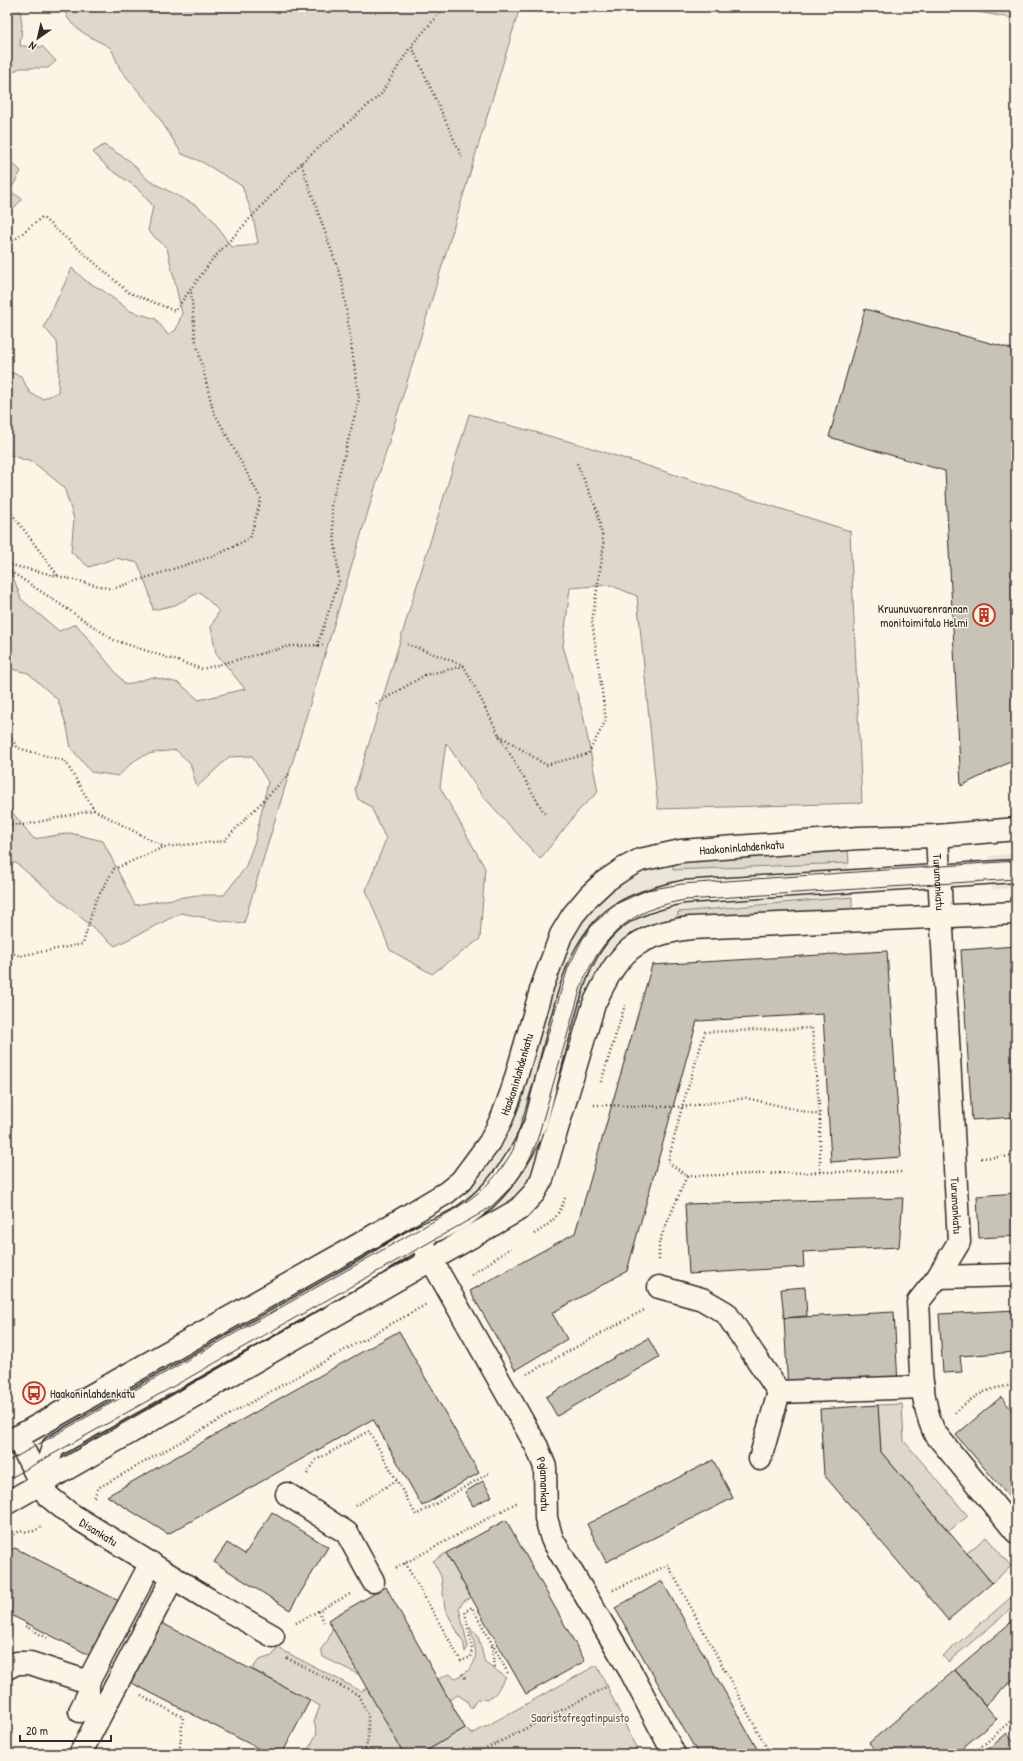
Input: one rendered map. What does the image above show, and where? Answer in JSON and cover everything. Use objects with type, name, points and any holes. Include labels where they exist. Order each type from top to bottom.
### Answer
[{"type":"street","name":"Haakoninlahdenkatu","points":[[12,1440],[406,1217],[446,1193],[461,1181],[490,1142],[502,1118],[512,1091],[542,987],[561,935],[573,915],[589,896],[604,882],[640,860],[681,850],[859,838],[937,836],[1016,829]]},
{"type":"street","name":"Turumankatu","points":[[937,836],[959,1242],[938,1277],[918,1302],[923,1386],[927,1417],[934,1432],[1016,1532]]},
{"type":"street","points":[[12,1440],[53,1447],[373,1266],[419,1238],[461,1218],[482,1202],[501,1184],[528,1141],[536,1122],[571,988],[580,964],[596,938],[627,910],[660,897],[682,892],[1016,871]]},
{"type":"street","points":[[7,1503],[512,1214],[534,1192],[542,1179],[594,1004],[606,979],[619,960],[632,947],[647,938],[668,931],[691,928],[1016,913]]},
{"type":"street","name":"Pojamankatu","points":[[406,1217],[432,1260],[502,1388],[536,1446],[545,1467],[546,1518],[552,1539],[631,1672],[674,1754]]},
{"type":"street","points":[[938,1277],[1016,1275]]},
{"type":"street","points":[[659,1287],[702,1299],[726,1313],[779,1392],[760,1459]]},
{"type":"street","points":[[779,1392],[923,1386]]},
{"type":"street","name":"Disankatu","points":[[12,1440],[48,1496],[69,1513],[208,1599],[273,1636]]},
{"type":"street","points":[[41,1484],[53,1447]]},
{"type":"street","points":[[289,1495],[347,1533],[373,1581]]},
{"type":"street","points":[[80,1711],[88,1695],[88,1682],[151,1563]]},
{"type":"street","points":[[80,1754],[173,1577]]},
{"type":"street","points":[[7,1668],[17,1663],[30,1663],[88,1682]]},
{"type":"path","points":[[7,246],[42,217],[128,292],[175,310],[212,260],[301,163],[381,94],[411,46],[445,7]]},
{"type":"path","points":[[411,46],[462,157]]},
{"type":"path","points":[[301,163],[342,281],[359,399],[331,505],[339,581],[317,646]]},
{"type":"path","points":[[7,564],[112,589],[219,554],[250,538],[261,499],[213,410],[195,337],[191,290]]},
{"type":"path","points":[[499,735],[546,764],[588,754],[606,720],[592,621],[604,545],[597,510],[576,461]]},
{"type":"path","points":[[7,507],[58,576]]},
{"type":"path","points":[[7,569],[114,640],[202,669],[290,646],[326,645]]},
{"type":"path","points":[[406,644],[464,666],[499,735],[546,816]]},
{"type":"path","points":[[376,704],[425,675],[464,666]]},
{"type":"path","points":[[7,733],[18,748],[65,761],[94,810],[164,847]]},
{"type":"path","points":[[7,950],[19,956],[83,944],[95,902],[114,869],[164,847],[224,841],[291,772]]},
{"type":"path","points":[[7,824],[24,825],[94,810]]},
{"type":"path","points":[[820,1172],[820,1115],[812,1028],[705,1032],[682,1107],[668,1162],[687,1176],[820,1172],[902,1172]]},
{"type":"path","points":[[594,1105],[682,1107],[746,1098],[820,1115]]},
{"type":"path","points":[[954,1159],[1016,1156]]},
{"type":"path","points":[[502,1388],[648,1308],[659,1287],[659,1242],[687,1176]]},
{"type":"path","points":[[934,1432],[962,1406],[981,1392],[994,1387],[1016,1385]]},
{"type":"path","points":[[289,1495],[316,1460],[369,1431],[416,1515],[491,1472]]},
{"type":"path","points":[[339,1527],[353,1508],[397,1480]]},
{"type":"path","points":[[273,1636],[545,1487]]},
{"type":"path","points":[[406,1563],[461,1661],[471,1657],[472,1649],[465,1612],[472,1608],[509,1675]]},
{"type":"path","points":[[589,1602],[668,1564],[770,1754]]},
{"type":"path","points":[[318,1611],[324,1622]]},
{"type":"path","points":[[492,1645],[494,1669]]},
{"type":"path","points":[[304,1667],[358,1695],[368,1714],[368,1737],[365,1754]]},
{"type":"path","points":[[476,1754],[607,1687],[631,1672]]},
{"type":"path","points":[[462,1674],[467,1680]]},
{"type":"path","points":[[117,1685],[183,1717],[179,1754]]},
{"type":"path","points":[[973,1754],[1012,1720],[1016,1719]]},
{"type":"path","points":[[850,1754],[866,1751],[868,1754]]},
{"type":"shaded area","points":[[1012,854],[1016,856],[1016,887],[992,890],[989,856]]},
{"type":"shaded area","points":[[673,862],[674,870],[849,863],[852,897],[678,912],[677,919],[653,923],[634,933],[608,962],[537,1163],[525,1189],[513,1202],[482,1223],[464,1193],[481,1176],[498,1154],[510,1129],[559,966],[571,936],[592,909],[616,888],[648,869]]},
{"type":"shaded area","points":[[356,1255],[373,1284],[62,1458],[47,1430]]},
{"type":"green space","points":[[7,7],[20,7],[22,26],[20,46],[43,47],[56,61],[48,68],[20,68],[7,75]]},
{"type":"green space","points":[[64,7],[520,7],[244,923],[222,921],[181,913],[115,946],[16,863],[7,863],[7,806],[34,839],[70,833],[103,841],[135,905],[197,895],[224,895],[245,868],[255,841],[268,782],[252,756],[229,757],[197,787],[190,763],[176,750],[157,752],[138,758],[119,776],[91,772],[71,748],[67,727],[58,700],[28,673],[7,668],[7,560],[21,599],[59,631],[76,624],[126,685],[152,677],[179,683],[199,700],[245,689],[216,653],[211,627],[219,611],[200,592],[175,605],[153,610],[149,592],[138,563],[116,558],[89,567],[71,552],[74,519],[64,487],[34,463],[7,454],[7,371],[21,376],[30,393],[43,399],[58,392],[59,366],[57,342],[44,327],[72,268],[86,281],[102,290],[130,311],[156,319],[168,335],[176,330],[182,313],[167,248],[148,231],[153,206],[136,187],[107,167],[93,152],[104,145],[130,161],[148,180],[197,206],[213,220],[231,247],[246,246],[258,243],[253,216],[242,186],[202,162],[182,154],[154,110],[120,69],[111,48],[82,32],[76,27],[66,15]]},
{"type":"green space","points":[[952,7],[1016,7],[1016,19]]},
{"type":"green space","points":[[7,158],[21,171],[10,191],[22,199],[14,208],[7,211]]},
{"type":"green space","points":[[469,414],[582,445],[850,531],[862,803],[658,809],[637,596],[610,585],[570,588],[563,646],[583,714],[598,792],[580,809],[540,859],[482,795],[446,743],[440,787],[485,868],[480,939],[432,974],[390,950],[366,890],[386,839],[371,807],[358,799],[355,789]]},
{"type":"green space","points":[[848,850],[849,863],[673,870],[673,862]]},
{"type":"green space","points":[[852,897],[852,910],[677,919],[678,912]]},
{"type":"green space","points":[[902,1404],[904,1441],[968,1516],[949,1531],[881,1452],[878,1405]]},
{"type":"green space","points":[[986,1537],[1011,1566],[992,1583],[967,1553]]},
{"type":"green space","points":[[446,1553],[472,1597],[464,1601],[459,1608],[468,1647],[465,1652],[464,1644],[445,1609],[441,1576],[433,1561]]},
{"type":"green space","points":[[1016,1593],[1016,1605],[948,1662],[943,1656]]},
{"type":"green space","points":[[333,1627],[360,1675],[323,1657],[321,1649],[328,1640]]},
{"type":"green space","points":[[470,1627],[478,1636],[485,1663],[506,1677],[495,1694],[488,1700],[477,1699],[471,1709],[467,1701],[458,1695],[449,1700],[438,1679],[449,1674],[456,1678],[465,1673],[474,1662],[475,1650]]},
{"type":"green space","points":[[278,1648],[361,1691],[367,1688],[404,1754],[306,1754],[317,1733],[314,1722],[320,1706],[252,1669],[259,1660],[272,1656]]},
{"type":"green space","name":"Saaristofregatinpuisto","points":[[597,1665],[639,1754],[421,1754],[465,1728],[472,1734]]},
{"type":"building","name":"Kruunuvuorenrannan monitoimitalo Helmi","points":[[865,309],[1016,350],[1016,759],[961,786],[945,471],[829,437]]},
{"type":"building","points":[[1016,946],[1016,1117],[972,1120],[961,950]]},
{"type":"building","points":[[887,951],[901,1157],[831,1162],[823,1014],[697,1021],[627,1271],[552,1313],[567,1339],[515,1370],[470,1291],[575,1233],[652,965]]},
{"type":"building","points":[[1016,1193],[1016,1236],[979,1238],[977,1196]]},
{"type":"building","points":[[903,1198],[899,1247],[803,1252],[804,1267],[689,1274],[685,1204]]},
{"type":"building","points":[[805,1287],[807,1316],[784,1318],[781,1289]]},
{"type":"building","points":[[1016,1310],[1016,1352],[960,1356],[962,1372],[943,1373],[939,1314]]},
{"type":"building","points":[[894,1312],[898,1384],[788,1390],[784,1318]]},
{"type":"building","points":[[399,1331],[479,1473],[422,1506],[373,1419],[168,1534],[107,1496]]},
{"type":"building","points":[[648,1338],[659,1357],[557,1416],[546,1397]]},
{"type":"building","points":[[1001,1397],[1016,1415],[1016,1505],[956,1435]]},
{"type":"building","points":[[878,1405],[881,1452],[992,1583],[948,1620],[824,1475],[820,1409]]},
{"type":"building","points":[[713,1460],[733,1498],[606,1562],[587,1524]]},
{"type":"building","points":[[483,1481],[492,1496],[473,1506],[465,1492]]},
{"type":"building","points":[[272,1512],[328,1547],[290,1610],[214,1562],[227,1543],[245,1554]]},
{"type":"building","points":[[506,1520],[585,1661],[526,1694],[446,1553]]},
{"type":"building","points":[[15,1548],[119,1601],[91,1656],[7,1613],[7,1552]]},
{"type":"building","points":[[662,1581],[760,1754],[698,1754],[615,1608]]},
{"type":"building","points":[[386,1587],[465,1728],[421,1754],[404,1754],[328,1620]]},
{"type":"building","points":[[1016,1618],[1016,1677],[985,1705],[955,1670]]},
{"type":"building","points":[[160,1622],[310,1700],[282,1754],[269,1754],[130,1682]]},
{"type":"building","points":[[955,1670],[997,1719],[955,1754],[879,1754],[869,1743]]},
{"type":"building","points":[[1007,1733],[1016,1744],[1016,1754],[983,1754]]},
{"type":"tram line","points":[[7,1462],[455,1209],[473,1197],[488,1184],[501,1169],[513,1150],[568,968],[582,940],[593,924],[618,903],[647,890],[682,884],[1016,861]]},
{"type":"tram line","points":[[7,1480],[492,1206],[518,1179],[536,1144],[581,987],[589,969],[608,939],[634,918],[649,910],[666,904],[685,900],[1016,879]]},
{"type":"place","name":"Kruunuvuorenrannan monitoimitalo Helmi","points":[[984,615]]},
{"type":"place","name":"Haakoninlahdenkatu","points":[[34,1393]]}]
